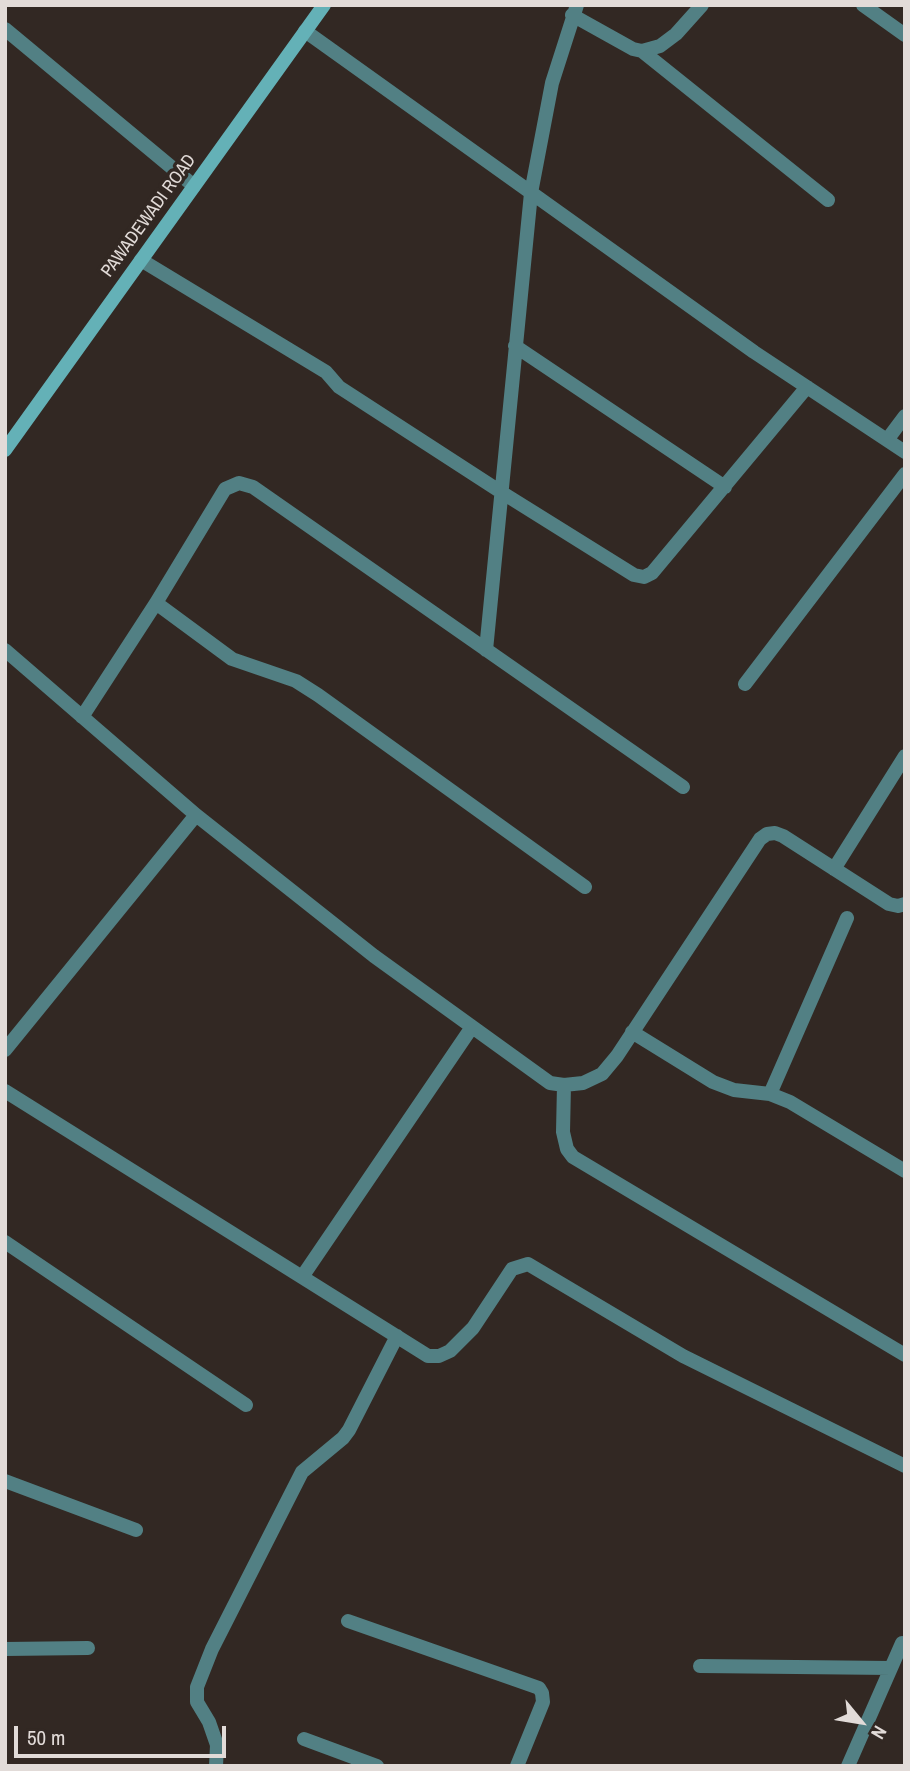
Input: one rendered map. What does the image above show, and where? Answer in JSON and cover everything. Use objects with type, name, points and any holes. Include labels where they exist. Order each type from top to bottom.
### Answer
[{"type":"main road","name":"PAWADEWADI ROAD","points":[[5,450],[324,5]]},
{"type":"street","points":[[642,51],[660,46],[676,34],[702,5]]},
{"type":"street","points":[[863,5],[905,36]]},
{"type":"street","points":[[486,650],[531,192],[552,83],[575,10],[633,49],[642,51],[828,200]]},
{"type":"street","points":[[5,29],[194,186]]},
{"type":"street","points":[[305,31],[807,387],[905,452]]},
{"type":"street","points":[[141,260],[326,372],[339,387],[501,492],[634,575],[644,577],[652,573],[807,387]]},
{"type":"street","points":[[515,346],[724,487]]},
{"type":"street","points":[[887,440],[905,416]]},
{"type":"street","points":[[745,684],[905,474]]},
{"type":"street","points":[[82,717],[156,603],[225,489],[239,484],[253,487],[682,787]]},
{"type":"street","points":[[156,603],[232,659],[296,681],[318,695],[585,887]]},
{"type":"street","points":[[5,650],[196,815],[374,957],[550,1083],[564,1086],[583,1083],[602,1074],[617,1056],[760,839],[767,834],[775,833],[889,904],[905,904]]},
{"type":"street","points":[[834,869],[905,756]]},
{"type":"street","points":[[5,1050],[196,815]]},
{"type":"street","points":[[770,1094],[847,918]]},
{"type":"street","points":[[302,1277],[472,1027]]},
{"type":"street","points":[[632,1032],[713,1082],[734,1090],[770,1094],[790,1102],[905,1171]]},
{"type":"street","points":[[564,1086],[563,1132],[567,1149],[573,1157],[905,1355]]},
{"type":"street","points":[[5,1091],[428,1356],[439,1356],[450,1351],[473,1328],[512,1269],[528,1265],[683,1356],[905,1466]]},
{"type":"street","points":[[5,1242],[246,1405]]},
{"type":"street","points":[[216,1766],[217,1745],[209,1722],[197,1702],[197,1687],[212,1649],[302,1472],[349,1430],[397,1336]]},
{"type":"street","points":[[5,1481],[136,1530]]},
{"type":"street","points":[[348,1621],[539,1688],[543,1702],[517,1766]]},
{"type":"street","points":[[848,1766],[902,1643]]},
{"type":"street","points":[[5,1649],[88,1648]]},
{"type":"street","points":[[700,1666],[891,1668]]},
{"type":"street","points":[[304,1739],[377,1766]]}]
